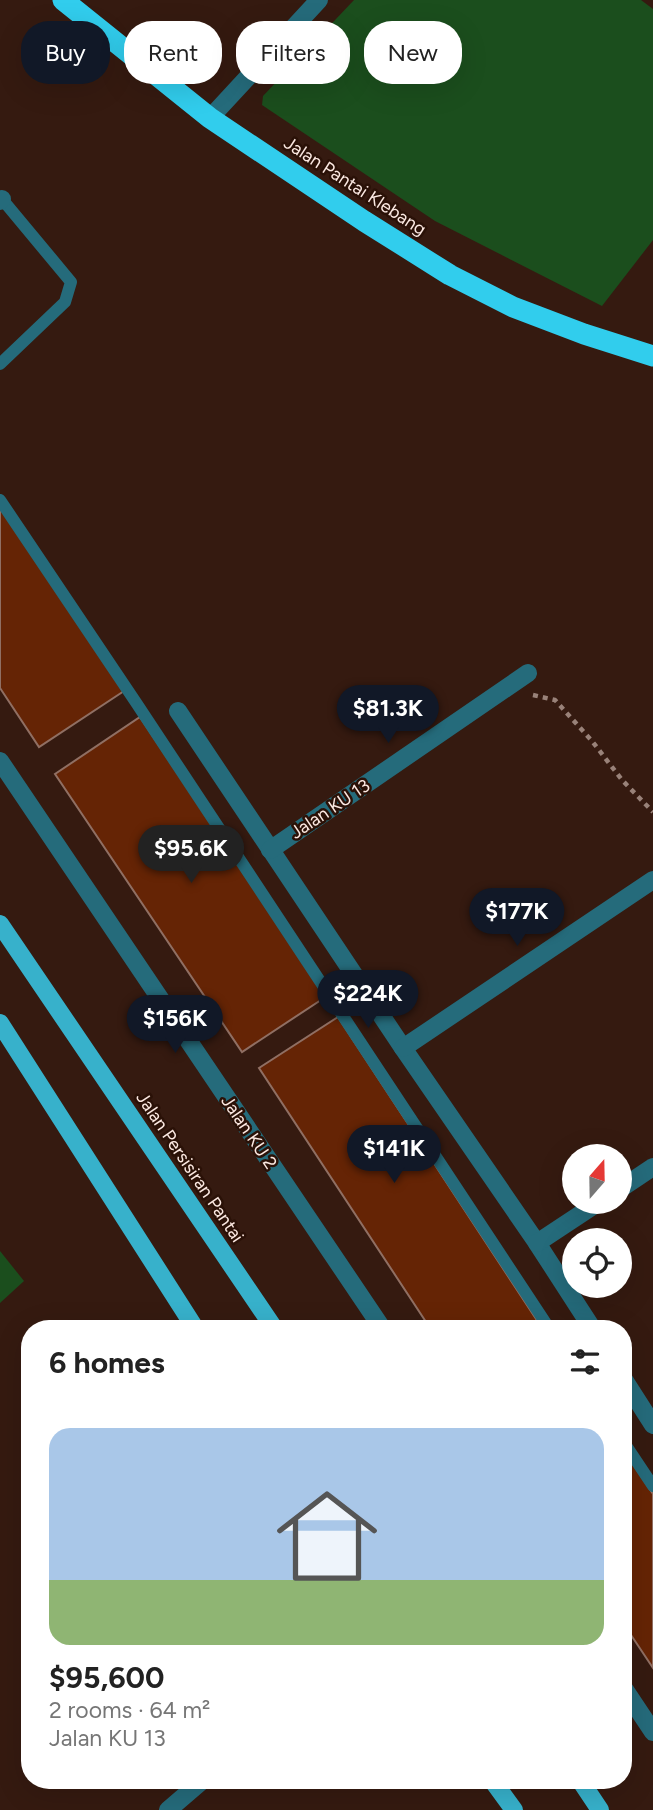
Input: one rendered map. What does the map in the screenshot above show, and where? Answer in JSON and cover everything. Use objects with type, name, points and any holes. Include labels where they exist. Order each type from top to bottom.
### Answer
[{"type":"highway","name":"Jalan Pantai Klebang","points":[[63,0],[210,118],[450,275],[513,307],[653,356]]},
{"type":"main road","name":"Jalan Persisiran Pantai","points":[[0,924],[269,1320]]},
{"type":"main road","points":[[0,1023],[190,1320]]},
{"type":"main road","points":[[499,1789],[514,1810]]},
{"type":"main road","points":[[586,1789],[600,1810]]},
{"type":"street","points":[[210,118],[319,0]]},
{"type":"street","name":"Jalan KU 13","points":[[270,850],[528,673]]},
{"type":"street","points":[[178,711],[587,1320]]},
{"type":"street","name":"Jalan KU 2","points":[[0,761],[377,1320]]},
{"type":"street","points":[[403,1048],[653,880]]},
{"type":"street","points":[[632,1181],[653,1167]]},
{"type":"street","points":[[537,1243],[581,1214]]},
{"type":"street","points":[[632,1392],[653,1425]]},
{"type":"street","points":[[632,1700],[653,1732]]},
{"type":"street","points":[[168,1810],[192,1789]]},
{"type":"lane","points":[[0,364],[65,302],[71,282],[1,200]]},
{"type":"lane","points":[[0,500],[544,1320]]},
{"type":"lane","points":[[632,1454],[653,1486]]},
{"type":"path","points":[[505,689],[555,700],[622,780],[653,811]]},
{"type":"green space","points":[[354,0],[641,0],[653,9],[653,240],[602,306],[435,221],[262,105],[263,96],[274,84],[350,84],[350,21],[334,21]]},
{"type":"green space","points":[[0,1251],[24,1281],[0,1303]]},
{"type":"building","points":[[0,505],[124,691],[39,747],[0,688]]},
{"type":"building","points":[[140,717],[327,996],[242,1052],[55,774]]},
{"type":"building","points":[[338,1017],[537,1320],[425,1320],[259,1068]]},
{"type":"building","points":[[632,1462],[653,1494],[653,1668],[632,1636]]}]
